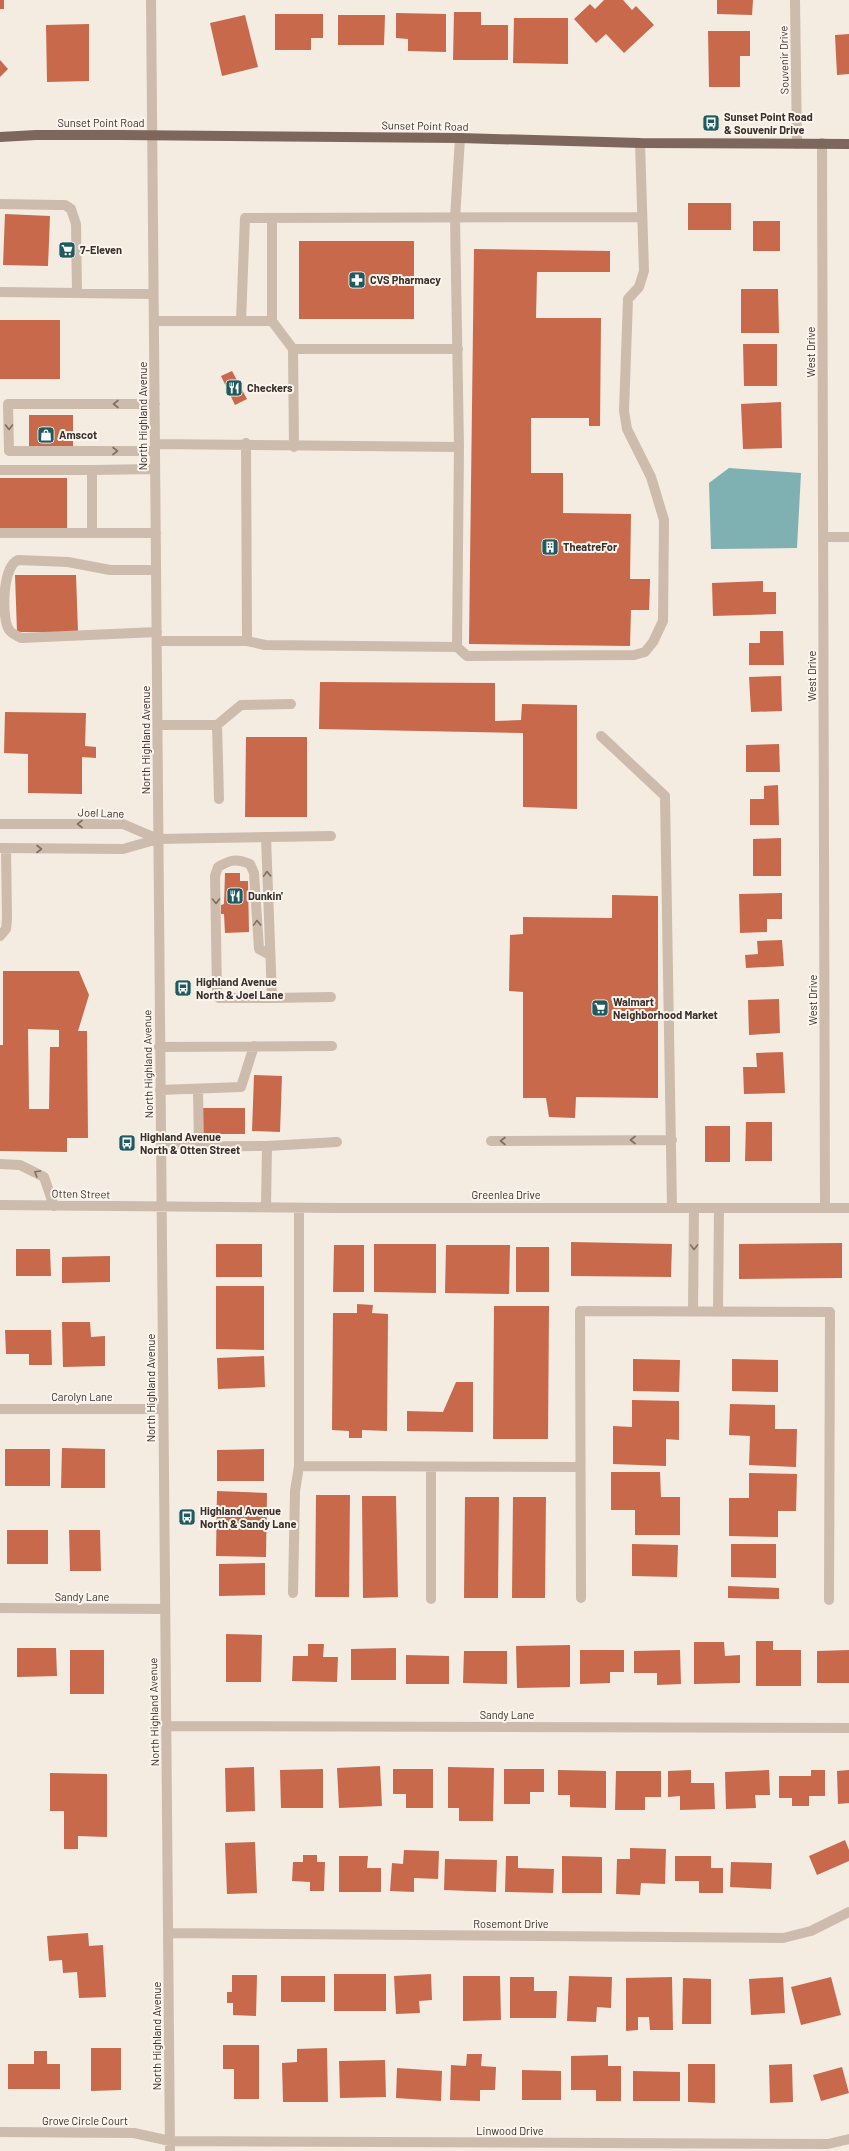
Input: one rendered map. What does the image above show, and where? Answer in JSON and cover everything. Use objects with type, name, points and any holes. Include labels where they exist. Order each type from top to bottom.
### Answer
[{"type":"main road","name":"Sunset Point Road","points":[[0,137],[36,135],[152,135],[460,138],[640,143],[849,144]]},
{"type":"street","name":"North Highland Avenue","points":[[151,0],[158,725],[159,1047],[162,1207],[170,2146]]},
{"type":"street","name":"Souvenir Drive","points":[[795,0],[797,144]]},
{"type":"street","points":[[457,648],[459,447],[455,218],[460,138]]},
{"type":"street","points":[[156,570],[110,570],[68,562],[18,560],[13,562],[8,570],[4,586],[8,628],[12,634],[20,638],[157,637],[247,641],[264,645],[457,648],[467,656],[634,655],[645,652],[653,642],[663,621],[664,520],[652,477],[627,429],[624,411],[628,299],[639,287],[644,271],[640,143]]},
{"type":"street","name":"West Drive","points":[[822,144],[825,1208]]},
{"type":"street","points":[[0,204],[58,204],[66,205],[71,209],[76,224],[77,293]]},
{"type":"street","points":[[241,321],[245,218],[642,217]]},
{"type":"street","points":[[272,218],[272,322],[293,349],[294,446]]},
{"type":"street","points":[[0,292],[154,294]]},
{"type":"street","points":[[154,321],[272,322]]},
{"type":"street","points":[[293,349],[458,349]]},
{"type":"street","points":[[155,404],[8,404],[9,451],[246,443],[294,446],[459,447]]},
{"type":"street","points":[[246,443],[247,641]]},
{"type":"street","points":[[0,470],[155,469]]},
{"type":"street","points":[[92,470],[92,534]]},
{"type":"street","points":[[0,533],[156,534]]},
{"type":"street","points":[[824,537],[849,537]]},
{"type":"street","points":[[158,725],[217,725],[241,705],[291,704]]},
{"type":"street","points":[[217,725],[219,799]]},
{"type":"street","points":[[601,736],[665,796],[672,1208]]},
{"type":"street","name":"Joel Lane","points":[[0,824],[123,824],[158,839]]},
{"type":"street","points":[[0,936],[6,929],[7,919],[3,848],[123,849],[158,839],[331,836]]},
{"type":"street","points":[[266,837],[272,998]]},
{"type":"street","points":[[270,955],[259,949],[254,873],[250,864],[240,860],[230,860],[218,867],[215,876],[217,992],[219,998],[331,997]]},
{"type":"street","points":[[160,1090],[241,1088],[254,1046]]},
{"type":"street","points":[[159,1047],[332,1046]]},
{"type":"street","points":[[198,1089],[199,1146]]},
{"type":"street","points":[[491,1141],[672,1140]]},
{"type":"street","points":[[161,1147],[267,1146],[336,1142]]},
{"type":"street","points":[[266,1207],[267,1146]]},
{"type":"street","points":[[0,1164],[20,1164],[44,1177],[54,1206]]},
{"type":"street","name":"Otten Street","points":[[0,1205],[162,1207]]},
{"type":"street","name":"Greenlea Drive","points":[[162,1207],[849,1208]]},
{"type":"street","points":[[293,1593],[296,1491],[299,1466],[299,1208]]},
{"type":"street","points":[[693,1311],[694,1208]]},
{"type":"street","points":[[718,1311],[719,1208]]},
{"type":"street","points":[[581,1598],[580,1310],[718,1311],[830,1312],[829,1600]]},
{"type":"street","name":"Carolyn Lane","points":[[0,1409],[163,1409]]},
{"type":"street","points":[[299,1466],[580,1467]]},
{"type":"street","points":[[431,1467],[431,1599]]},
{"type":"street","name":"Sandy Lane","points":[[0,1608],[165,1609]]},
{"type":"street","name":"Sandy Lane","points":[[166,1726],[849,1728]]},
{"type":"street","name":"Rosemont Drive","points":[[168,1933],[783,1938],[811,1931],[849,1912]]},
{"type":"street","name":"Grove Circle Court","points":[[0,2132],[134,2133],[170,2146]]},
{"type":"street","name":"Linwood Drive","points":[[170,2146],[828,2144],[849,2139]]},
{"type":"water","points":[[729,468],[801,473],[797,548],[711,549],[709,483]]},
{"type":"building","points":[[0,0],[4,0],[4,9],[0,9]]},
{"type":"building","points":[[604,0],[623,0],[632,10],[636,6],[654,25],[624,53],[606,34],[596,43],[574,19],[590,4],[595,9]]},
{"type":"building","points":[[717,0],[753,0],[752,15],[717,14]]},
{"type":"building","points":[[454,12],[481,12],[481,25],[508,25],[508,60],[453,60]]},
{"type":"building","points":[[396,13],[446,14],[446,52],[408,51],[408,39],[396,38]]},
{"type":"building","points":[[275,14],[323,14],[323,38],[311,38],[311,50],[275,50]]},
{"type":"building","points":[[245,15],[258,67],[222,76],[210,23]]},
{"type":"building","points":[[338,15],[385,15],[384,45],[338,45]]},
{"type":"building","points":[[514,18],[568,18],[568,64],[513,63]]},
{"type":"building","points":[[89,24],[89,81],[47,82],[46,25]]},
{"type":"building","points":[[708,31],[750,31],[750,56],[740,56],[740,87],[709,87]]},
{"type":"building","points":[[849,34],[849,74],[837,75],[835,35]]},
{"type":"building","points":[[0,60],[8,69],[0,77]]},
{"type":"building","points":[[688,203],[731,203],[731,230],[688,230]]},
{"type":"building","points":[[5,214],[50,216],[48,266],[3,265]]},
{"type":"building","points":[[753,221],[780,221],[780,251],[753,251]]},
{"type":"building","name":"CVS Pharmacy","points":[[299,241],[414,241],[414,319],[299,319]]},
{"type":"building","points":[[474,249],[610,251],[610,272],[537,272],[536,318],[601,318],[600,426],[589,426],[589,418],[531,418],[531,473],[563,473],[563,513],[631,514],[630,579],[650,579],[650,582],[649,610],[631,610],[630,646],[469,644]]},
{"type":"building","points":[[741,289],[778,289],[779,333],[741,333]]},
{"type":"building","points":[[0,320],[60,320],[60,379],[0,379]]},
{"type":"building","points":[[743,344],[777,344],[777,386],[744,386]]},
{"type":"building","name":"Checkers","points":[[232,371],[247,399],[235,405],[221,376]]},
{"type":"building","points":[[781,402],[782,448],[743,449],[741,404]]},
{"type":"building","points":[[29,415],[73,415],[73,447],[29,447]]},
{"type":"building","points":[[0,478],[67,478],[67,528],[0,528]]},
{"type":"building","points":[[15,575],[76,575],[78,632],[17,632]]},
{"type":"building","points":[[763,581],[763,592],[776,592],[776,614],[713,616],[712,583]]},
{"type":"building","points":[[760,631],[783,631],[784,665],[749,665],[749,643],[760,643]]},
{"type":"building","points":[[781,676],[782,711],[751,712],[749,677]]},
{"type":"building","points":[[320,682],[495,683],[495,721],[521,720],[522,704],[577,705],[577,809],[523,807],[523,733],[319,729]]},
{"type":"building","points":[[5,712],[86,713],[85,746],[96,747],[96,758],[82,757],[82,794],[28,793],[28,754],[4,753]]},
{"type":"building","points":[[246,737],[307,737],[307,817],[245,817]]},
{"type":"building","points":[[779,744],[780,772],[746,772],[746,745]]},
{"type":"building","points":[[778,785],[779,825],[750,825],[750,799],[764,799],[764,786]]},
{"type":"building","points":[[781,838],[781,876],[753,876],[753,839]]},
{"type":"building","points":[[225,873],[240,873],[240,881],[248,881],[249,932],[225,933],[224,914],[221,914],[221,905],[224,904]]},
{"type":"building","points":[[782,893],[782,919],[767,919],[767,932],[740,933],[739,894]]},
{"type":"building","points":[[612,895],[658,896],[658,1098],[576,1097],[575,1118],[549,1117],[546,1098],[523,1098],[523,992],[509,991],[510,935],[523,934],[523,917],[612,918]]},
{"type":"building","points":[[782,940],[784,966],[746,968],[745,955],[758,954],[757,941]]},
{"type":"building","points":[[3,971],[79,971],[89,995],[78,1031],[87,1031],[88,1138],[67,1138],[67,1152],[0,1151],[0,1045],[3,1045]],"holes":[[[28,1029],[59,1030],[59,1047],[50,1047],[49,1109],[29,1109]]]},
{"type":"building","points":[[779,999],[780,1033],[749,1035],[748,1000]]},
{"type":"building","points":[[783,1052],[785,1093],[744,1094],[743,1067],[757,1067],[756,1053]]},
{"type":"building","points":[[254,1075],[282,1076],[280,1132],[252,1131]]},
{"type":"building","points":[[203,1108],[245,1108],[245,1134],[203,1134]]},
{"type":"building","points":[[746,1122],[772,1122],[772,1161],[745,1161]]},
{"type":"building","points":[[705,1126],[730,1126],[730,1162],[705,1162]]},
{"type":"building","points":[[571,1242],[672,1244],[671,1277],[571,1276]]},
{"type":"building","points":[[842,1243],[842,1278],[739,1279],[739,1244]]},
{"type":"building","points":[[216,1244],[262,1244],[262,1277],[216,1277]]},
{"type":"building","points":[[374,1244],[436,1244],[436,1293],[374,1292]]},
{"type":"building","points":[[334,1245],[364,1245],[364,1292],[333,1292]]},
{"type":"building","points":[[446,1245],[510,1245],[509,1294],[445,1293]]},
{"type":"building","points":[[516,1247],[549,1247],[549,1292],[516,1292]]},
{"type":"building","points":[[16,1249],[50,1249],[51,1276],[16,1276]]},
{"type":"building","points":[[110,1256],[110,1282],[62,1283],[62,1257]]},
{"type":"building","points":[[216,1286],[264,1286],[264,1350],[216,1349]]},
{"type":"building","points":[[357,1304],[373,1305],[372,1313],[388,1314],[387,1431],[362,1430],[362,1438],[349,1438],[349,1431],[332,1430],[333,1313],[357,1313]]},
{"type":"building","points":[[494,1306],[549,1306],[548,1439],[493,1439]]},
{"type":"building","points":[[62,1322],[90,1322],[91,1337],[105,1336],[105,1366],[63,1367]]},
{"type":"building","points":[[5,1330],[51,1330],[52,1365],[29,1365],[29,1354],[6,1354]]},
{"type":"building","points":[[264,1356],[265,1387],[218,1389],[217,1358]]},
{"type":"building","points":[[633,1359],[680,1360],[679,1392],[633,1391]]},
{"type":"building","points":[[732,1359],[778,1360],[778,1392],[732,1391]]},
{"type":"building","points":[[456,1382],[473,1382],[473,1432],[407,1431],[407,1411],[443,1412]]},
{"type":"building","points":[[632,1400],[679,1401],[679,1440],[666,1439],[666,1466],[613,1464],[613,1426],[632,1427]]},
{"type":"building","points":[[730,1404],[775,1405],[775,1429],[797,1429],[796,1467],[749,1465],[750,1436],[729,1435]]},
{"type":"building","points":[[62,1448],[105,1449],[105,1488],[61,1488]]},
{"type":"building","points":[[5,1449],[50,1449],[50,1486],[5,1486]]},
{"type":"building","points":[[264,1449],[264,1481],[217,1481],[217,1450]]},
{"type":"building","points":[[611,1472],[660,1472],[661,1497],[680,1497],[680,1535],[635,1535],[635,1510],[611,1510]]},
{"type":"building","points":[[749,1473],[797,1474],[796,1511],[778,1511],[778,1537],[729,1536],[729,1498],[749,1498]]},
{"type":"building","points":[[217,1491],[267,1493],[266,1557],[216,1556]]},
{"type":"building","points":[[316,1495],[350,1495],[349,1597],[315,1597]]},
{"type":"building","points":[[362,1496],[396,1496],[398,1597],[363,1598]]},
{"type":"building","points":[[465,1497],[499,1497],[498,1598],[464,1598]]},
{"type":"building","points":[[513,1497],[546,1497],[545,1598],[512,1598]]},
{"type":"building","points":[[7,1530],[48,1530],[48,1564],[7,1564]]},
{"type":"building","points":[[69,1530],[100,1530],[101,1571],[70,1571]]},
{"type":"building","points":[[632,1544],[678,1545],[677,1577],[632,1576]]},
{"type":"building","points":[[731,1544],[776,1544],[776,1578],[731,1577]]},
{"type":"building","points":[[265,1563],[265,1595],[219,1596],[219,1564]]},
{"type":"building","points":[[728,1586],[779,1588],[779,1599],[728,1598]]},
{"type":"building","points":[[226,1634],[262,1635],[261,1682],[226,1682]]},
{"type":"building","points":[[756,1641],[773,1641],[773,1650],[801,1650],[801,1686],[756,1686]]},
{"type":"building","points":[[694,1642],[724,1642],[725,1656],[740,1655],[740,1683],[694,1684]]},
{"type":"building","points":[[308,1644],[324,1644],[323,1657],[338,1657],[337,1682],[292,1681],[293,1656],[308,1656]]},
{"type":"building","points":[[570,1645],[570,1687],[517,1688],[516,1646]]},
{"type":"building","points":[[17,1648],[56,1648],[57,1676],[17,1677]]},
{"type":"building","points":[[396,1648],[396,1680],[351,1680],[351,1649]]},
{"type":"building","points":[[70,1650],[104,1650],[104,1694],[70,1694]]},
{"type":"building","points":[[580,1650],[624,1650],[624,1672],[610,1672],[610,1683],[580,1684]]},
{"type":"building","points":[[680,1650],[681,1684],[657,1685],[657,1673],[634,1673],[634,1651]]},
{"type":"building","points":[[849,1650],[849,1683],[817,1683],[817,1651]]},
{"type":"building","points":[[464,1651],[507,1651],[507,1684],[463,1683]]},
{"type":"building","points":[[406,1655],[449,1656],[449,1684],[406,1684]]},
{"type":"building","points":[[380,1766],[382,1806],[339,1808],[337,1768]]},
{"type":"building","points":[[254,1767],[255,1811],[226,1812],[225,1768]]},
{"type":"building","points":[[448,1767],[494,1768],[493,1821],[459,1821],[459,1808],[448,1808]]},
{"type":"building","points":[[323,1769],[323,1808],[281,1808],[280,1770]]},
{"type":"building","points":[[393,1769],[433,1769],[433,1808],[406,1808],[406,1794],[393,1794]]},
{"type":"building","points":[[504,1769],[544,1769],[544,1792],[530,1792],[530,1804],[504,1804]]},
{"type":"building","points":[[558,1770],[606,1771],[606,1808],[570,1807],[570,1795],[558,1795]]},
{"type":"building","points":[[691,1770],[691,1783],[714,1783],[715,1809],[680,1810],[680,1796],[668,1797],[668,1771]]},
{"type":"building","points":[[769,1770],[770,1795],[755,1795],[756,1808],[726,1809],[725,1772]]},
{"type":"building","points":[[811,1770],[825,1770],[825,1796],[809,1796],[809,1806],[792,1806],[792,1798],[779,1798],[779,1776],[811,1776]]},
{"type":"building","points":[[849,1770],[849,1803],[838,1804],[837,1771]]},
{"type":"building","points":[[616,1771],[661,1771],[661,1797],[645,1797],[645,1810],[615,1810]]},
{"type":"building","points":[[50,1773],[107,1774],[107,1837],[78,1836],[78,1849],[64,1849],[64,1811],[50,1811]]},
{"type":"building","points":[[845,1840],[849,1850],[849,1861],[817,1875],[809,1856]]},
{"type":"building","points":[[255,1842],[257,1893],[227,1894],[225,1843]]},
{"type":"building","points":[[630,1848],[666,1849],[665,1884],[641,1883],[640,1895],[616,1894],[617,1859],[630,1859]]},
{"type":"building","points":[[404,1850],[439,1851],[438,1879],[414,1878],[414,1892],[390,1891],[392,1863],[403,1864]]},
{"type":"building","points":[[303,1855],[317,1855],[317,1862],[325,1862],[324,1891],[310,1891],[310,1882],[292,1881],[293,1862],[303,1862]]},
{"type":"building","points":[[339,1856],[368,1856],[367,1868],[381,1868],[381,1892],[339,1892]]},
{"type":"building","points":[[506,1856],[518,1856],[518,1868],[554,1869],[553,1893],[505,1892]]},
{"type":"building","points":[[562,1856],[602,1857],[602,1893],[562,1893]]},
{"type":"building","points":[[675,1856],[711,1856],[711,1868],[723,1868],[723,1893],[699,1893],[699,1881],[675,1881]]},
{"type":"building","points":[[445,1859],[497,1860],[496,1892],[444,1890]]},
{"type":"building","points":[[731,1862],[772,1863],[771,1889],[730,1887]]},
{"type":"building","points":[[88,1933],[89,1946],[103,1945],[106,1997],[79,1998],[77,1972],[63,1973],[62,1960],[49,1961],[47,1936]]},
{"type":"building","points":[[334,1974],[386,1974],[386,2011],[334,2011]]},
{"type":"building","points":[[431,1974],[432,2000],[419,2001],[420,2013],[396,2014],[394,1976]]},
{"type":"building","points":[[232,1975],[257,1975],[256,2016],[233,2015],[233,2003],[227,2003],[227,1992],[232,1992]]},
{"type":"building","points":[[281,1976],[325,1976],[325,2002],[281,2002]]},
{"type":"building","points":[[463,1976],[500,1976],[501,2020],[463,2021]]},
{"type":"building","points":[[569,1976],[612,1977],[611,2008],[597,2007],[596,2022],[567,2021]]},
{"type":"building","points":[[510,1977],[534,1977],[534,1991],[557,1991],[556,2018],[510,2018]]},
{"type":"building","points":[[672,1977],[673,2030],[650,2030],[649,2017],[638,2017],[638,2030],[626,2031],[626,1978]]},
{"type":"building","points":[[783,1977],[785,2013],[751,2015],[749,1979]]},
{"type":"building","points":[[831,1977],[841,2015],[801,2025],[791,1987]]},
{"type":"building","points":[[683,1978],[711,1979],[711,2024],[682,2024]]},
{"type":"building","points":[[223,2045],[259,2045],[259,2099],[234,2099],[234,2069],[223,2069]]},
{"type":"building","points":[[91,2048],[121,2048],[121,2090],[91,2091]]},
{"type":"building","points":[[327,2048],[328,2102],[283,2102],[282,2063],[297,2062],[297,2049]]},
{"type":"building","points":[[34,2051],[47,2051],[47,2064],[60,2064],[60,2089],[8,2089],[8,2064],[34,2064]]},
{"type":"building","points":[[467,2054],[482,2054],[481,2066],[496,2067],[495,2090],[480,2090],[480,2101],[450,2100],[451,2065],[466,2066]]},
{"type":"building","points":[[608,2055],[608,2066],[621,2066],[621,2101],[596,2101],[596,2090],[571,2090],[571,2056]]},
{"type":"building","points":[[385,2060],[386,2097],[340,2098],[339,2061]]},
{"type":"building","points":[[688,2064],[715,2064],[715,2103],[688,2102]]},
{"type":"building","points":[[792,2064],[793,2102],[770,2103],[769,2065]]},
{"type":"building","points":[[842,2067],[849,2093],[821,2101],[813,2075]]},
{"type":"building","points":[[397,2068],[442,2071],[441,2101],[396,2098]]},
{"type":"building","points":[[522,2070],[561,2071],[561,2100],[522,2100]]},
{"type":"building","points":[[633,2071],[680,2072],[680,2101],[633,2101]]},
{"type":"place","name":"Sunset Point Road & Souvenir Drive","points":[[711,123]]},
{"type":"place","name":"7-Eleven","points":[[67,250]]},
{"type":"place","name":"CVS Pharmacy","points":[[357,280]]},
{"type":"place","name":"Checkers","points":[[234,388]]},
{"type":"place","name":"Amscot","points":[[46,435]]},
{"type":"place","name":"TheatreFor","points":[[550,547]]},
{"type":"place","name":"Dunkin'","points":[[235,896]]},
{"type":"place","name":"Highland Avenue North & Joel Lane","points":[[183,988]]},
{"type":"place","name":"Walmart Neighborhood Market","points":[[600,1008]]},
{"type":"place","name":"Highland Avenue North & Otten Street","points":[[127,1143]]},
{"type":"place","name":"Highland Avenue North & Sandy Lane","points":[[187,1517]]}]
